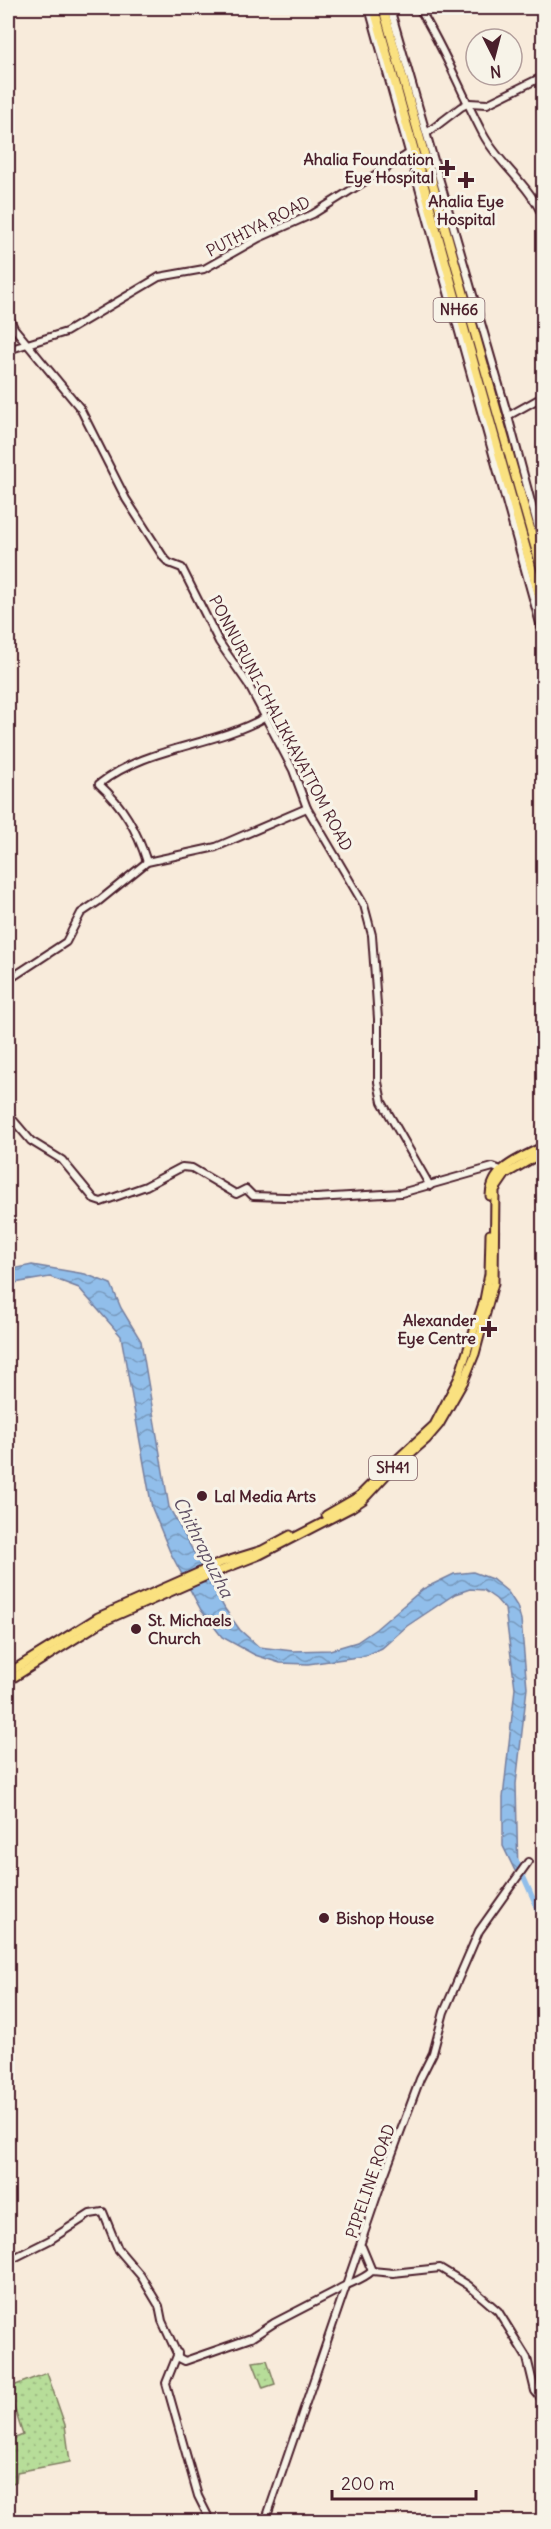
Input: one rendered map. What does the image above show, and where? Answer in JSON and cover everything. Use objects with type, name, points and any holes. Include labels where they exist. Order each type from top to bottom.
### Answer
[{"type":"highway","name":"NH66","points":[[374,8],[420,150]]},
{"type":"highway","name":"NH66","points":[[383,8],[464,312],[513,514],[543,613]]},
{"type":"highway","name":"NH66","points":[[464,312],[486,360],[543,578]]},
{"type":"main road","points":[[479,1326],[489,1279],[490,1187],[501,1170],[543,1146]]},
{"type":"main road","name":"SH41","points":[[8,1681],[102,1622],[207,1572],[268,1552],[363,1500],[439,1425],[464,1381],[494,1283],[495,1190],[506,1174],[543,1152]]},
{"type":"main road","points":[[8,1673],[98,1617],[178,1585]]},
{"type":"street","points":[[369,8],[420,150],[486,360],[508,416],[543,550]]},
{"type":"street","points":[[390,8],[427,133]]},
{"type":"street","points":[[419,8],[438,39],[483,136],[534,200],[543,220]]},
{"type":"street","points":[[543,76],[487,104],[469,103],[427,133],[420,150],[543,638]]},
{"type":"street","name":"PUTHIYA ROAD","points":[[8,350],[66,332],[159,277],[204,269],[259,238],[313,214],[420,150]]},
{"type":"street","name":"PONNURUNI-CHALIKKAVATTOM ROAD","points":[[8,313],[14,328],[80,408],[124,495],[164,558],[169,563],[182,568],[219,642],[248,684],[293,770],[307,808],[364,905],[372,938],[378,1019],[378,1082],[381,1100],[430,1186]]},
{"type":"street","points":[[508,416],[543,396]]},
{"type":"street","points":[[147,862],[139,836],[123,809],[99,784],[114,772],[149,756],[189,747],[264,718]]},
{"type":"street","points":[[8,980],[66,942],[81,913],[147,862],[216,847],[307,808]]},
{"type":"street","points":[[8,1114],[35,1145],[62,1160],[95,1200],[101,1202],[146,1186],[182,1167],[192,1168],[236,1194],[246,1189],[253,1196],[316,1198],[401,1193],[493,1167],[501,1170]]},
{"type":"street","name":"PIPELINE ROAD","points":[[265,2522],[347,2284],[362,2247],[381,2184],[420,2079],[433,2053],[444,2012],[479,1931],[511,1890],[528,1862]]},
{"type":"street","points":[[8,2261],[50,2240],[90,2214],[102,2212],[118,2249],[141,2276],[159,2306],[162,2320],[180,2358],[185,2361],[251,2338],[347,2284],[366,2278],[372,2271]]},
{"type":"street","points":[[362,2247],[372,2271]]},
{"type":"street","points":[[372,2271],[393,2272],[440,2268],[468,2285],[498,2311],[527,2358],[535,2391],[543,2402]]},
{"type":"street","points":[[178,2353],[166,2383],[198,2496],[211,2522]]},
{"type":"green space","points":[[267,2360],[275,2384],[263,2388],[253,2362]]},
{"type":"green space","points":[[47,2373],[65,2425],[70,2462],[17,2472],[16,2482],[8,2484],[8,2441],[23,2435],[8,2388]]},
{"type":"water","points":[[32,1265],[85,1274],[111,1284],[121,1308],[141,1341],[169,1507],[225,1609],[240,1630],[259,1647],[293,1651],[330,1650],[357,1642],[423,1589],[454,1574],[473,1572],[492,1579],[508,1592],[517,1606],[521,1620],[527,1688],[516,1784],[518,1877],[503,1846],[503,1798],[515,1688],[505,1609],[483,1590],[470,1589],[455,1594],[407,1626],[382,1648],[365,1656],[308,1664],[280,1663],[255,1655],[222,1637],[201,1610],[170,1552],[152,1508],[121,1336],[79,1288],[50,1277],[8,1284],[8,1270]]},
{"type":"waterway","name":"Chithrapuzha","points":[[516,1860],[544,1923]]},
{"type":"place","name":"Ahalia Foundation Eye Hospital","points":[[447,168]]},
{"type":"place","name":"Ahalia Eye Hospital","points":[[466,180]]},
{"type":"place","name":"Alexander Eye Centre","points":[[489,1329]]},
{"type":"place","name":"Lal Media Arts","points":[[202,1496]]},
{"type":"place","name":"St. Michaels Church","points":[[136,1629]]},
{"type":"place","name":"Bishop House","points":[[324,1918]]}]
